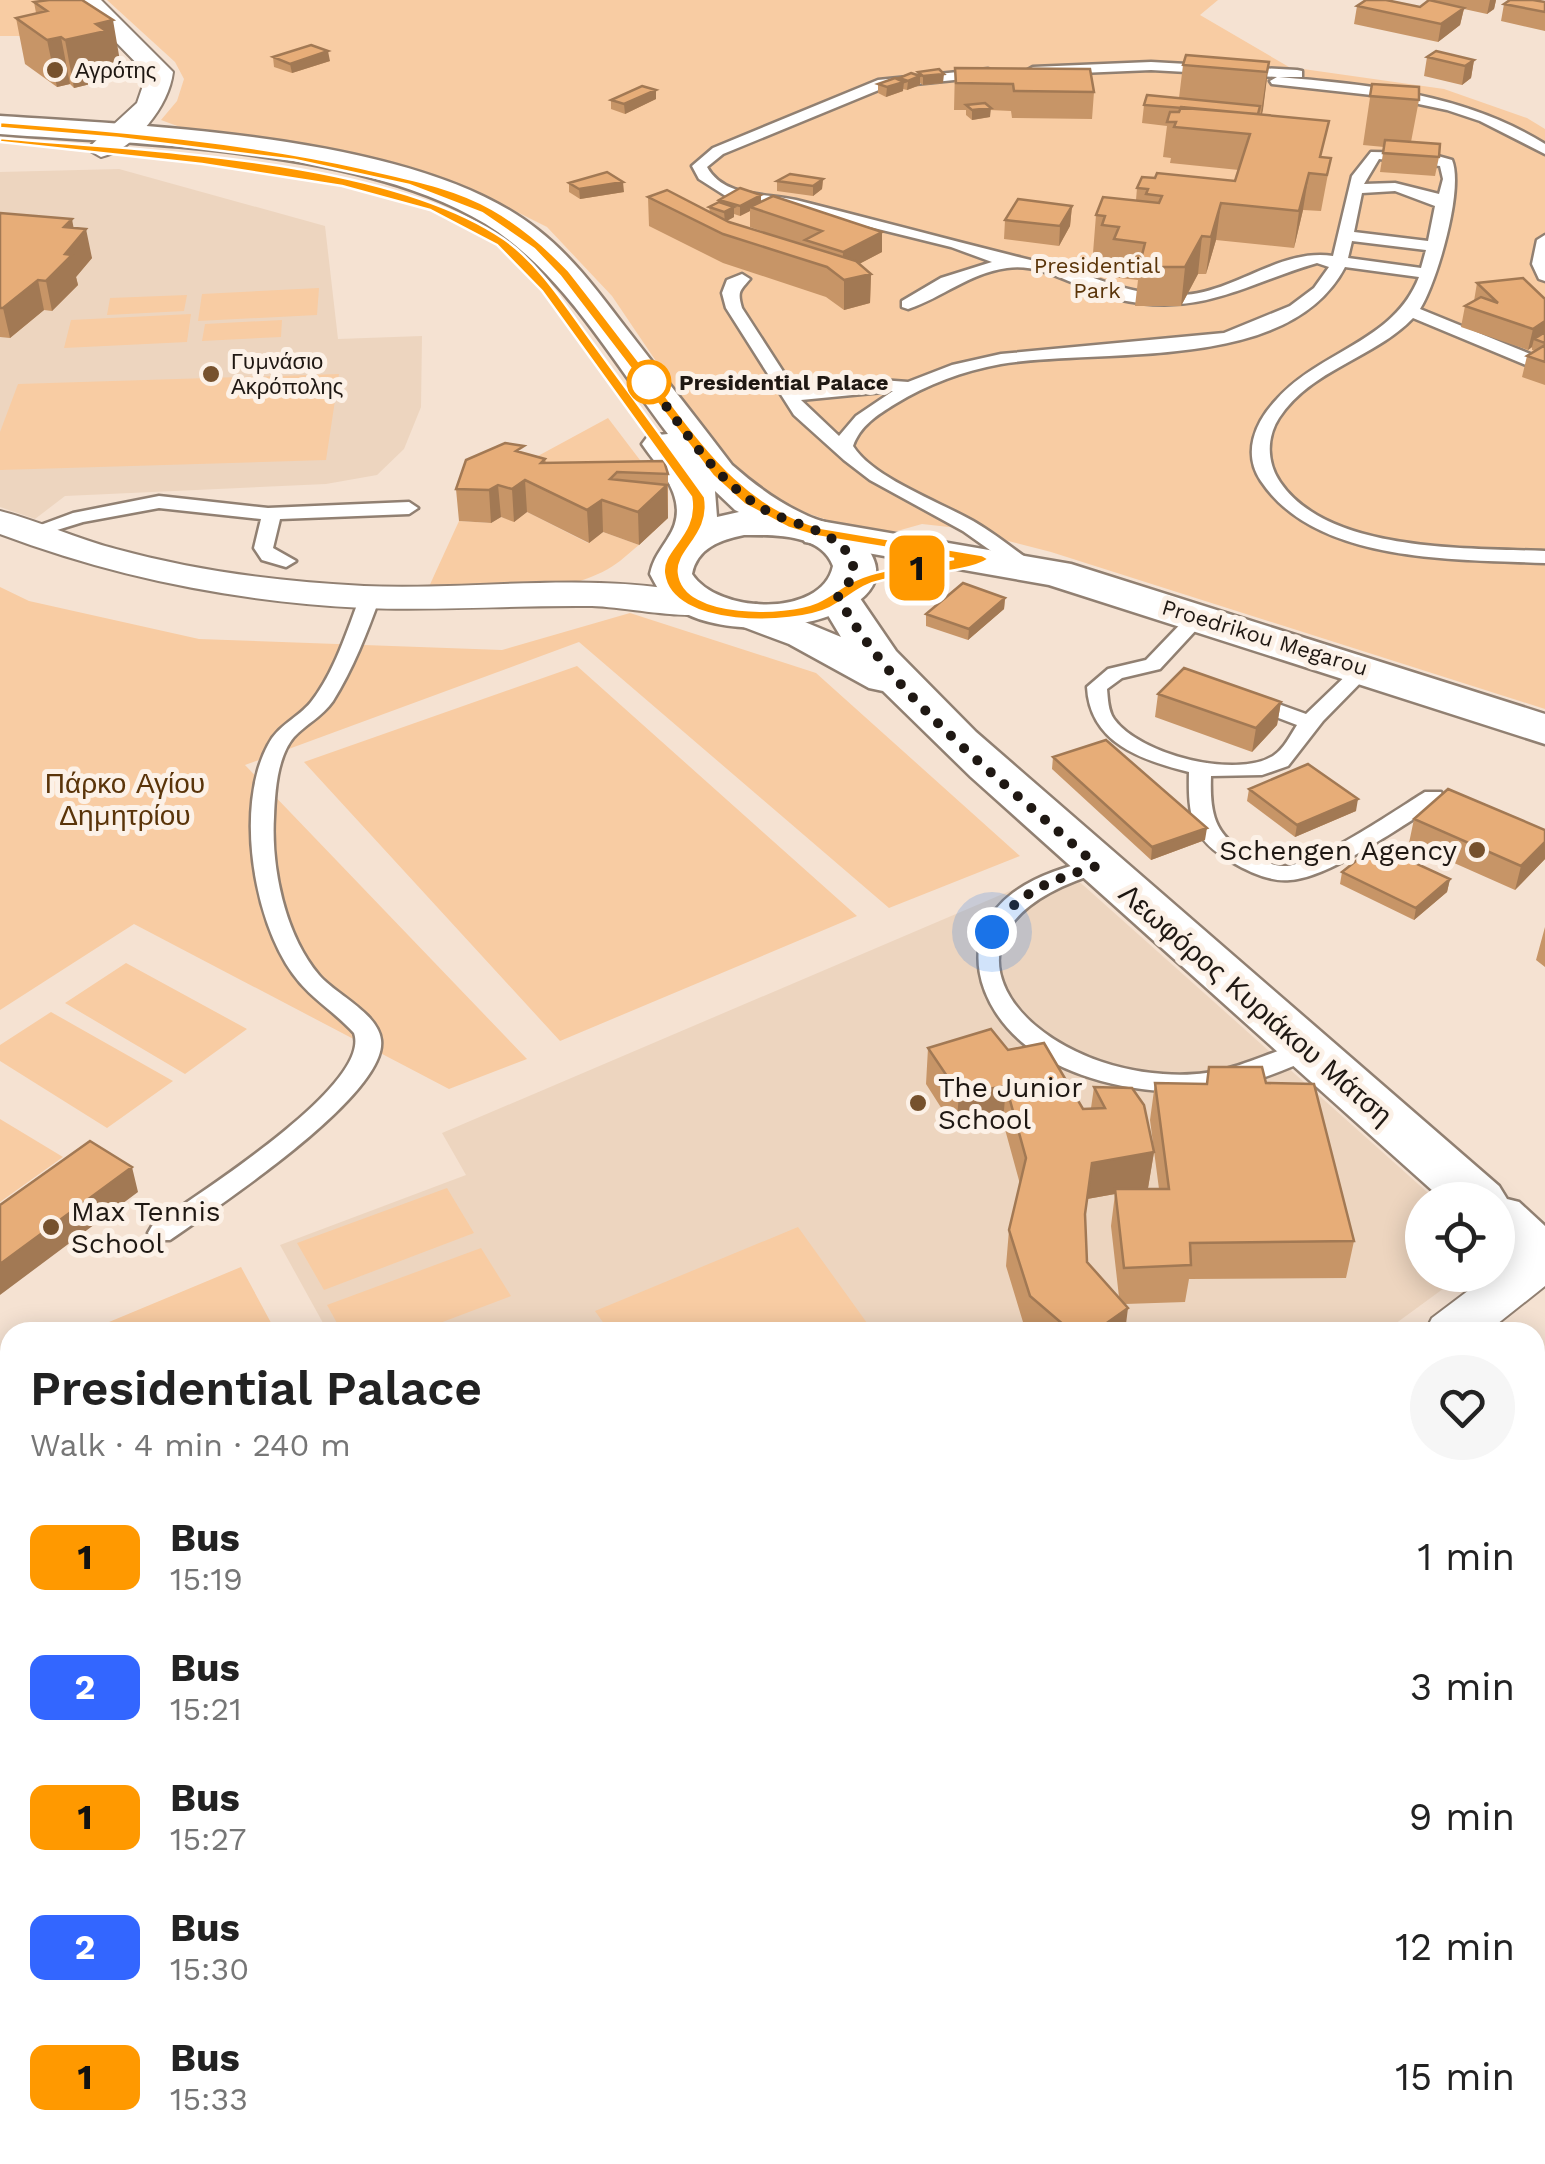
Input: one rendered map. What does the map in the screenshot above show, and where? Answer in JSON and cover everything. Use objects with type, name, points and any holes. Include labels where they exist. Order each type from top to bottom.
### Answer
[{"type":"main road","points":[[0,125],[393,193],[471,224],[502,242],[546,289],[690,482],[700,510],[681,550],[674,582],[700,605],[756,617]]},
{"type":"main road","points":[[0,142],[218,145],[362,169],[486,210],[539,246],[565,274],[718,473],[750,500],[807,529]]},
{"type":"main road","points":[[681,550],[713,530],[744,523],[807,529]]},
{"type":"main road","name":"Proedrikou Megarou","points":[[807,529],[1025,566],[1199,616],[1545,730]]},
{"type":"main road","name":"Λεωφόρος Κυριάκου Μάτση","points":[[807,529],[850,554],[854,564],[844,591],[864,641],[900,687],[1097,866],[1458,1182]]},
{"type":"main road","name":"Proedrikou Megarou","points":[[756,617],[810,610],[844,591],[908,570],[982,559]]},
{"type":"main road","name":"Λεωφόρος Κυριάκου Μάτση","points":[[756,617],[804,635],[900,687]]},
{"type":"main road","points":[[1515,1233],[1545,1260]]},
{"type":"street","points":[[87,0],[160,72],[160,83],[148,107],[110,142]]},
{"type":"street","points":[[14,527],[134,564],[233,586],[370,597],[628,595],[700,605]]},
{"type":"street","points":[[518,596],[603,583],[681,550]]},
{"type":"street","points":[[1465,1322],[1545,1260]]},
{"type":"lane","points":[[1186,68],[1184,61],[1208,53],[1252,72]]},
{"type":"lane","points":[[1118,68],[1304,83],[1396,96],[1502,124],[1545,150]]},
{"type":"lane","points":[[1296,74],[1118,68],[883,83],[718,151],[700,166],[704,176],[737,197],[781,201],[956,244],[1008,262],[1046,268],[1109,293],[1179,300],[1211,297],[1300,262],[1342,259],[1426,273]]},
{"type":"lane","points":[[856,461],[844,446],[852,428],[910,387],[967,365],[1002,358],[1181,345],[1257,328],[1292,312],[1332,279],[1342,259],[1366,161],[1376,155],[1434,158],[1450,167],[1426,273],[1411,311],[1285,399],[1269,419],[1260,460],[1268,482],[1292,508],[1354,536],[1410,548],[1545,557]]},
{"type":"lane","points":[[1357,189],[1421,191],[1443,206]]},
{"type":"lane","points":[[1346,236],[1433,246]]},
{"type":"lane","points":[[1545,240],[1540,264],[1545,276]]},
{"type":"lane","points":[[908,304],[946,281],[1008,262]]},
{"type":"lane","points":[[742,280],[733,283],[730,293],[734,308],[818,431],[856,461],[970,527],[1025,566]]},
{"type":"lane","points":[[1411,311],[1539,364]]},
{"type":"lane","points":[[790,395],[844,393],[891,384],[910,387]]},
{"type":"lane","points":[[14,527],[159,502],[268,514],[409,508]]},
{"type":"lane","points":[[268,514],[272,521],[262,548],[269,556],[286,561]]},
{"type":"lane","points":[[161,1233],[316,1118],[341,1096],[368,1056],[369,1041],[359,1023],[328,1000],[292,959],[280,935],[262,843],[271,764],[283,737],[320,705],[352,645],[370,597]]},
{"type":"lane","points":[[1199,616],[1162,668],[1115,672],[1098,687],[1098,707],[1107,726],[1142,750],[1181,765],[1259,771],[1284,759],[1310,723],[1364,669]]},
{"type":"lane","points":[[1223,690],[1310,723]]},
{"type":"lane","points":[[1200,768],[1199,812],[1218,844],[1259,868],[1289,874],[1331,858],[1433,797]]},
{"type":"lane","points":[[1097,866],[1048,880],[1011,906],[992,932],[988,970],[994,992],[1016,1023],[1052,1050],[1098,1071],[1150,1082],[1204,1083],[1257,1073],[1310,1050]]},
{"type":"shaded area","name":"Γυμνάσιο Ακρόπολης","points":[[119,169],[325,226],[338,339],[422,336],[421,407],[404,449],[377,475],[326,484],[65,496],[35,519],[0,507],[0,172]]},
{"type":"shaded area","name":"The Junior School","points":[[1064,868],[1416,1182],[1405,1182],[1405,1292],[1439,1292],[1398,1322],[322,1322],[280,1245],[466,1175],[442,1133]]},
{"type":"green space","points":[[0,0],[64,0],[101,36],[0,36]]},
{"type":"green space","name":"Presidential Park","points":[[107,0],[1218,0],[1200,15],[1289,67],[1444,89],[1527,118],[1545,129],[1545,709],[1051,552],[958,528],[922,524],[890,533],[845,526],[765,499],[740,476],[687,407],[612,296],[547,227],[465,186],[391,167],[207,137],[161,120],[177,101],[184,79],[175,62]]},
{"type":"green space","points":[[319,288],[317,315],[198,321],[202,294]]},
{"type":"green space","points":[[187,295],[184,311],[107,315],[110,298]]},
{"type":"green space","points":[[191,314],[187,342],[64,348],[71,320]]},
{"type":"green space","points":[[282,320],[281,337],[202,341],[205,324]]},
{"type":"green space","points":[[339,374],[326,460],[0,470],[0,432],[18,384]]},
{"type":"green space","points":[[608,418],[665,493],[525,463]]},
{"type":"green space","points":[[527,512],[588,543],[603,532],[639,545],[608,569],[566,585],[519,591],[427,591],[459,521],[491,523],[501,517],[514,521]]},
{"type":"green space","name":"Πάρκο Αγίου Δημητρίου","points":[[0,587],[29,601],[199,639],[502,650],[630,613],[816,673],[1020,856],[889,908],[579,642],[245,765],[527,1059],[449,1089],[134,924],[0,1010]]},
{"type":"green space","points":[[577,666],[857,916],[560,1041],[304,762]]},
{"type":"green space","points":[[126,963],[247,1029],[185,1074],[65,1003]]},
{"type":"green space","points":[[51,1012],[173,1081],[107,1128],[0,1061],[0,1045]]},
{"type":"green space","points":[[0,1119],[63,1157],[0,1202]]},
{"type":"green space","points":[[447,1188],[474,1233],[324,1290],[297,1243]]},
{"type":"green space","points":[[798,1227],[866,1322],[603,1322],[595,1311]]},
{"type":"green space","points":[[481,1248],[511,1296],[442,1322],[336,1322],[327,1305]]},
{"type":"green space","points":[[241,1267],[271,1322],[109,1322]]},
{"type":"building","points":[[82,0],[113,20],[96,24],[106,31],[47,40],[16,18],[47,11],[34,2]]},
{"type":"building","points":[[1366,0],[1420,7],[1429,0],[1464,8],[1441,24],[1357,6]]},
{"type":"building","points":[[1510,0],[1545,2],[1545,12],[1504,4]]},
{"type":"building","points":[[311,45],[328,51],[290,64],[273,57]]},
{"type":"building","points":[[1436,51],[1474,60],[1465,66],[1427,57]]},
{"type":"building","points":[[1186,55],[1269,62],[1267,72],[1183,65]]},
{"type":"building","points":[[955,68],[1090,69],[1094,92],[1014,91],[1013,84],[956,83]]},
{"type":"building","points":[[939,69],[944,74],[923,76],[918,72]]},
{"type":"building","points":[[911,73],[920,76],[908,81],[899,78]]},
{"type":"building","points":[[895,78],[904,82],[887,87],[878,84]]},
{"type":"building","points":[[1372,84],[1419,87],[1419,100],[1370,96]]},
{"type":"building","points":[[642,86],[656,90],[624,104],[611,100]]},
{"type":"building","points":[[1147,95],[1260,106],[1258,114],[1144,105]]},
{"type":"building","points":[[985,103],[991,108],[972,110],[966,105]]},
{"type":"building","points":[[1181,107],[1329,121],[1320,157],[1331,158],[1327,175],[1309,173],[1299,211],[1221,203],[1211,237],[1202,236],[1185,267],[1139,267],[1145,243],[1114,239],[1119,227],[1102,225],[1105,216],[1096,215],[1103,197],[1159,203],[1162,196],[1137,188],[1142,177],[1155,178],[1157,173],[1235,181],[1250,134],[1174,127],[1176,122],[1167,122],[1170,112],[1179,112]]},
{"type":"building","points":[[1385,140],[1440,144],[1439,157],[1383,153]]},
{"type":"building","points":[[607,172],[623,182],[579,189],[569,183]]},
{"type":"building","points":[[790,174],[823,179],[813,186],[777,181]]},
{"type":"building","points":[[740,188],[761,195],[740,206],[719,200]]},
{"type":"building","points":[[667,190],[729,222],[856,261],[871,274],[844,280],[827,267],[723,234],[648,197]]},
{"type":"building","points":[[773,196],[882,232],[843,252],[805,240],[822,231],[750,207]]},
{"type":"building","points":[[1018,199],[1072,206],[1060,226],[1005,220]]},
{"type":"building","points":[[719,202],[734,207],[724,212],[709,207]]},
{"type":"building","points":[[0,213],[72,219],[64,227],[86,229],[65,254],[72,255],[46,281],[38,280],[3,308],[0,308]]},
{"type":"building","points":[[1523,278],[1545,299],[1545,321],[1533,329],[1465,306],[1481,297],[1498,303],[1477,283]]},
{"type":"building","points":[[1545,345],[1545,362],[1527,356]]},
{"type":"building","points":[[505,443],[524,446],[516,451],[545,459],[541,463],[664,461],[668,474],[617,472],[610,479],[667,485],[638,512],[602,500],[587,510],[525,480],[512,489],[498,485],[489,490],[456,489],[466,460]]},
{"type":"building","points":[[963,583],[1005,598],[969,629],[926,614]]},
{"type":"building","points":[[1184,668],[1281,702],[1256,728],[1158,694]]},
{"type":"building","points":[[1106,740],[1207,828],[1152,847],[1053,757]]},
{"type":"building","points":[[1308,764],[1358,799],[1297,825],[1249,789]]},
{"type":"building","points":[[1448,789],[1545,830],[1545,842],[1521,866],[1414,819]]},
{"type":"building","points":[[1376,845],[1450,879],[1416,908],[1342,872]]},
{"type":"building","points":[[991,1029],[1008,1050],[1044,1043],[1083,1109],[1105,1108],[1094,1087],[1132,1088],[1144,1105],[1154,1152],[1092,1163],[1085,1214],[1087,1262],[1128,1308],[1108,1322],[1060,1322],[1030,1296],[1009,1230],[1026,1158],[1006,1086],[959,1094],[928,1048]]},
{"type":"building","points":[[1209,1067],[1262,1067],[1266,1083],[1314,1084],[1354,1241],[1190,1243],[1191,1265],[1124,1268],[1115,1189],[1169,1189],[1155,1083],[1207,1084]]},
{"type":"building","points":[[90,1141],[132,1167],[0,1264],[0,1205]]},
{"type":"bus line","name":"1","points":[[0,125],[118,134],[295,157],[362,169],[486,210],[539,246],[565,274],[718,473],[750,500],[794,525],[820,532],[982,559],[880,576],[850,585],[825,604],[794,614],[744,616],[700,605],[680,590],[671,574],[674,557],[688,542],[700,510],[690,482],[546,289],[502,242],[434,207],[343,182],[202,160],[0,142]]},
{"type":"place","name":"Αγρότης","points":[[55,70]]},
{"type":"place","name":"Γυμνάσιο Ακρόπολης","points":[[211,374]]},
{"type":"place","name":"Presidential Palace","points":[[649,382]]},
{"type":"place","name":"Schengen Agency","points":[[1477,850]]},
{"type":"place","name":"The Junior School","points":[[918,1103]]},
{"type":"place","name":"Max Tennis School","points":[[51,1227]]},
{"type":"route","points":[[649,382],[732,487],[794,525],[820,532],[841,544],[850,554],[854,575],[838,597],[864,641],[900,687],[1097,866],[1048,880],[1011,906],[992,932]]}]
